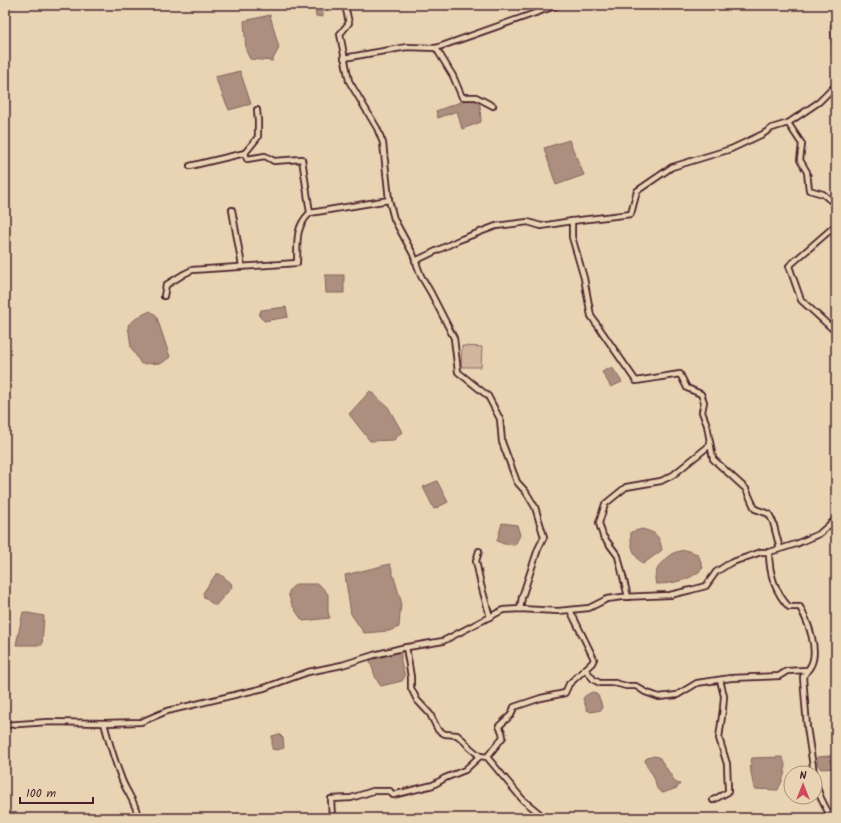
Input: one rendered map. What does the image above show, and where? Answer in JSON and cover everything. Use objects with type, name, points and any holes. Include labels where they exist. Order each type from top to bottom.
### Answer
[{"type":"street","points":[[345,5],[349,23],[340,34],[349,81],[377,128],[383,143],[389,200],[394,219],[416,261],[421,276],[432,293],[454,338],[458,372],[488,396],[500,419],[502,442],[517,482],[526,492],[535,508],[544,537],[538,548],[522,597],[520,609]]},
{"type":"street","points":[[344,58],[407,47],[436,48],[558,5]]},
{"type":"street","points":[[436,48],[453,76],[462,97],[476,97],[492,106]]},
{"type":"street","points":[[416,261],[459,240],[496,226],[528,222],[541,226],[630,214],[637,191],[672,167],[731,149],[763,134],[772,128],[788,123],[819,102],[833,88],[836,88]]},
{"type":"street","points":[[190,166],[245,153],[258,137],[257,110]]},
{"type":"street","points":[[788,123],[802,144],[800,160],[807,172],[809,190],[823,194],[836,205]]},
{"type":"street","points":[[245,153],[247,159],[265,156],[274,161],[302,159],[310,214]]},
{"type":"street","points":[[164,296],[166,285],[192,270],[297,263],[298,231],[304,219],[310,214],[389,200]]},
{"type":"street","points":[[232,210],[242,266]]},
{"type":"street","points":[[572,221],[572,237],[584,278],[590,316],[636,380],[680,374],[687,388],[701,394],[704,402],[702,412],[713,459],[746,489],[755,509],[769,514],[774,522],[780,548]]},
{"type":"street","points":[[836,225],[789,266],[801,300],[836,332]]},
{"type":"street","points":[[628,596],[618,556],[603,536],[599,523],[605,504],[626,488],[661,481],[673,475],[710,445]]},
{"type":"street","points":[[5,725],[48,722],[141,722],[167,711],[244,693],[308,672],[342,665],[374,655],[443,641],[503,610],[570,610],[589,608],[608,599],[628,596],[670,595],[706,586],[716,572],[730,563],[762,552],[769,552],[796,544],[819,534],[836,519]]},
{"type":"street","points":[[479,551],[476,561],[490,617]]},
{"type":"street","points":[[769,552],[772,574],[778,593],[789,607],[800,607],[806,619],[813,644],[813,658],[810,667],[803,677],[807,727],[813,765]]},
{"type":"street","points":[[487,757],[503,737],[499,726],[511,715],[514,707],[541,698],[564,693],[569,684],[592,663],[594,659],[570,610]]},
{"type":"street","points":[[406,648],[410,668],[411,688],[416,700],[430,714],[438,730],[445,734],[457,736],[480,756],[487,757],[523,800],[539,813],[540,818]]},
{"type":"street","points":[[585,669],[594,680],[600,683],[615,683],[626,686],[636,686],[645,692],[659,697],[678,695],[697,683],[731,678],[780,676],[788,671],[807,670]]},
{"type":"street","points":[[713,800],[728,792],[727,764],[719,738],[724,696],[720,680]]},
{"type":"street","points":[[104,723],[112,756],[122,781],[133,801],[138,818]]},
{"type":"street","points":[[332,818],[331,799],[351,798],[373,791],[390,791],[393,795],[433,785],[445,778],[465,770],[480,756]]},
{"type":"street","points":[[823,802],[832,818]]},
{"type":"shaded area","points":[[314,5],[339,5],[337,7],[323,7],[323,17],[316,16]]},
{"type":"shaded area","points":[[270,15],[279,48],[272,61],[250,59],[246,51],[244,21]]},
{"type":"shaded area","points":[[833,21],[836,21],[836,70],[833,66],[830,25]]},
{"type":"shaded area","points":[[240,71],[251,104],[229,110],[215,77]]},
{"type":"shaded area","points":[[472,98],[480,105],[481,122],[462,129],[457,111],[438,118],[436,111]]},
{"type":"shaded area","points":[[569,140],[584,175],[556,185],[544,148]]},
{"type":"shaded area","points":[[325,275],[344,275],[344,293],[326,293]]},
{"type":"shaded area","points":[[286,307],[288,317],[264,321],[259,316],[261,310]]},
{"type":"shaded area","points":[[150,311],[156,315],[170,357],[162,363],[141,364],[131,347],[128,325],[138,317]]},
{"type":"shaded area","points":[[462,346],[482,347],[481,367],[461,367]]},
{"type":"shaded area","points":[[612,367],[622,382],[611,387],[602,372]]},
{"type":"shaded area","points":[[370,391],[388,407],[402,432],[394,440],[370,441],[349,414]]},
{"type":"shaded area","points":[[437,481],[448,502],[434,509],[423,487]]},
{"type":"shaded area","points":[[502,523],[517,525],[520,535],[515,545],[504,544],[497,541]]},
{"type":"shaded area","points":[[642,529],[656,535],[660,541],[662,550],[643,564],[635,554],[631,536],[631,532]]},
{"type":"shaded area","points":[[685,550],[698,554],[703,568],[688,578],[669,583],[656,584],[656,572],[663,561],[673,553]]},
{"type":"shaded area","points":[[390,564],[401,601],[399,627],[389,631],[364,633],[351,614],[345,575]]},
{"type":"shaded area","points":[[216,574],[220,574],[231,583],[232,587],[216,605],[214,605],[204,597],[203,593]]},
{"type":"shaded area","points":[[296,584],[319,584],[328,594],[328,612],[330,618],[303,621],[293,607],[289,595],[290,589]]},
{"type":"shaded area","points":[[23,612],[44,616],[42,645],[16,645]]},
{"type":"shaded area","points":[[401,650],[401,662],[405,676],[402,681],[381,686],[376,678],[370,660]]},
{"type":"shaded area","points":[[592,692],[599,698],[602,707],[601,710],[591,712],[587,710],[583,699]]},
{"type":"shaded area","points":[[279,734],[283,738],[284,748],[277,750],[272,749],[272,736]]},
{"type":"shaded area","points":[[654,756],[659,757],[676,783],[680,784],[677,788],[663,793],[657,788],[654,777],[647,767],[645,760]]},
{"type":"shaded area","points":[[836,756],[836,768],[823,769],[823,765],[817,764],[817,757]]},
{"type":"shaded area","points":[[782,757],[785,765],[783,765],[783,777],[778,790],[754,789],[751,769],[752,758]]}]
